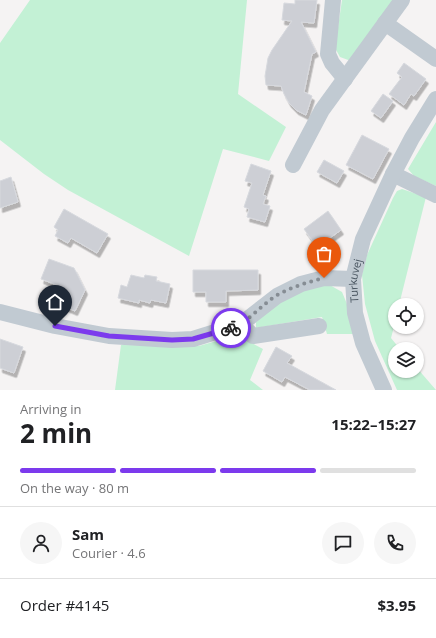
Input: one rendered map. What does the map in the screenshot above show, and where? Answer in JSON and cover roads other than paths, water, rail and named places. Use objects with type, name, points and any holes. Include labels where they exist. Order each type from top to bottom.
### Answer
[{"type":"street","points":[[333,0],[328,54],[332,64],[345,79]]},
{"type":"street","points":[[294,165],[322,110],[402,0]]},
{"type":"street","points":[[385,23],[436,59]]},
{"type":"street","name":"Turkuvej","points":[[384,390],[362,342],[355,313],[353,279],[363,239],[392,174],[436,99]]},
{"type":"street","points":[[392,174],[436,195]]},
{"type":"street","points":[[0,312],[55,326],[109,336],[172,340],[193,339],[241,324],[277,296],[301,284],[324,278],[353,279]]},
{"type":"street","points":[[241,324],[253,336],[319,326]]}]
